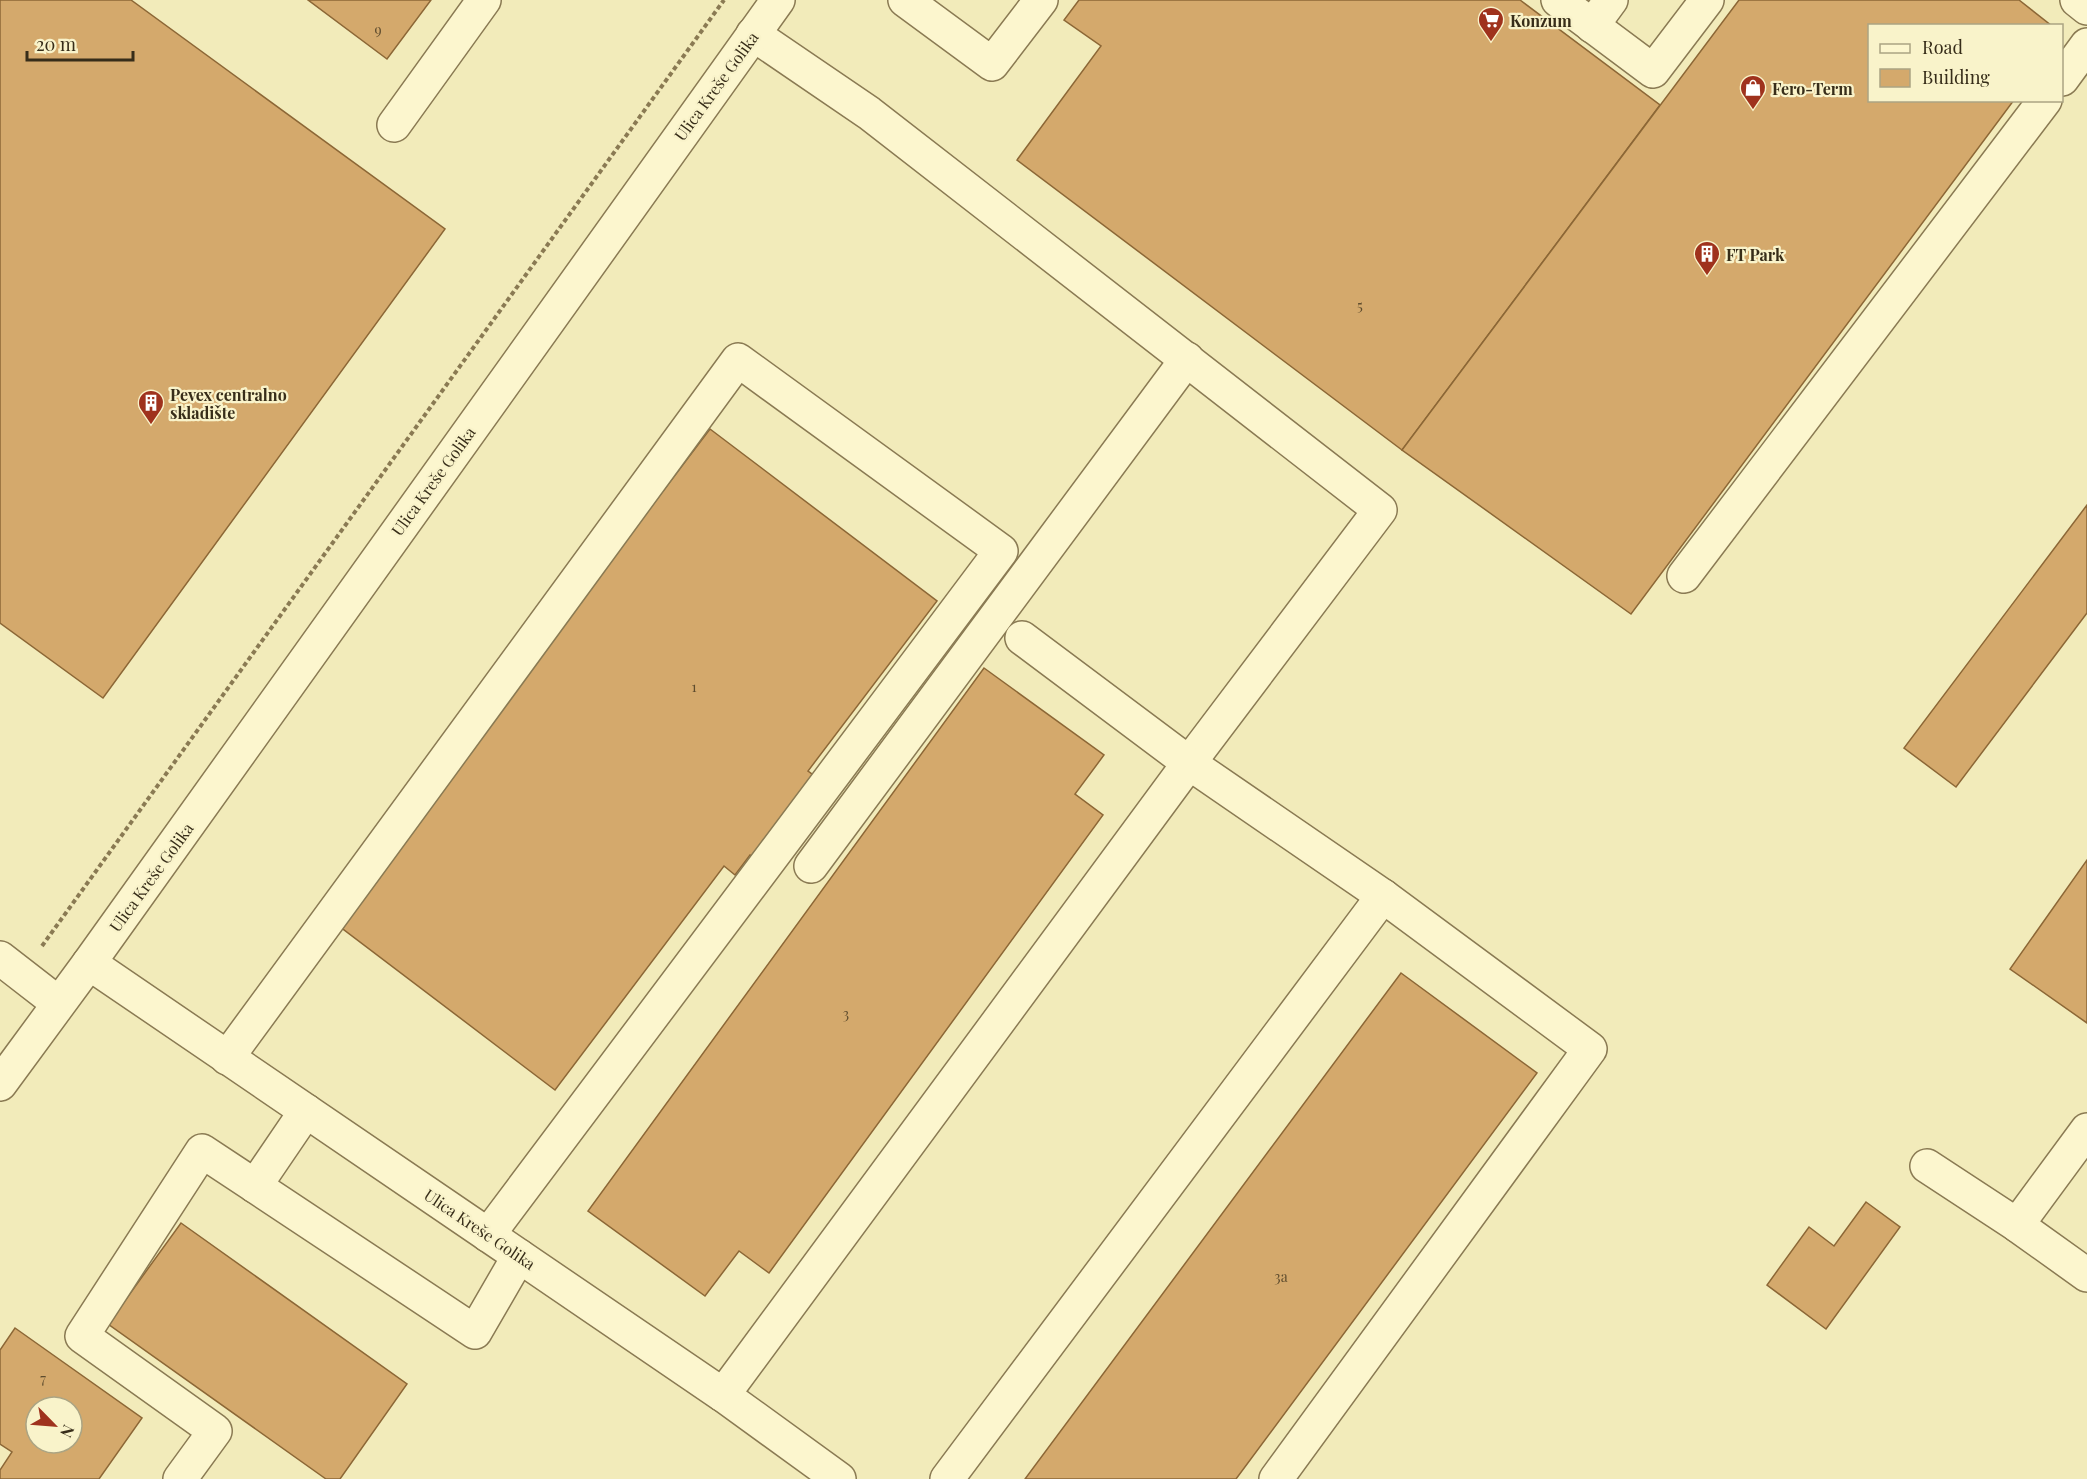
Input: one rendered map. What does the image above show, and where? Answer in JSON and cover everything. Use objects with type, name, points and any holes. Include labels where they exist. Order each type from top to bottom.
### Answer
[{"type":"street","points":[[394,125],[483,0]]},
{"type":"street","name":"Ulica Kreše Golika","points":[[0,1084],[778,0]]},
{"type":"street","points":[[905,0],[992,64],[1041,0]]},
{"type":"street","points":[[1575,9],[1611,0]]},
{"type":"street","points":[[1575,9],[1653,71],[1707,0]]},
{"type":"street","points":[[2077,0],[2087,8]]},
{"type":"street","points":[[723,1395],[1189,763],[1380,510],[869,112],[753,34]]},
{"type":"street","points":[[2063,76],[2087,45]]},
{"type":"street","points":[[1684,576],[2043,102]]},
{"type":"street","points":[[811,866],[1187,359]]},
{"type":"street","points":[[228,1058],[738,360],[1001,550],[488,1235]]},
{"type":"street","points":[[1022,638],[1189,763],[1383,896],[1590,1049],[1276,1479]]},
{"type":"street","points":[[947,1479],[1383,896]]},
{"type":"street","name":"Ulica Kreše Golika","points":[[89,963],[723,1395],[839,1479]]},
{"type":"street","points":[[11,966],[58,1003]]},
{"type":"street","points":[[255,1186],[306,1111]]},
{"type":"street","points":[[2017,1225],[2087,1130]]},
{"type":"street","points":[[180,1479],[215,1431],[82,1336],[202,1151],[475,1332],[519,1256]]},
{"type":"street","points":[[1927,1166],[2017,1225],[2087,1275]]},
{"type":"path","points":[[11,966],[724,0]]},
{"type":"building","name":"Pevex centralno skladište","points":[[0,0],[131,0],[445,229],[103,698],[0,623]]},
{"type":"building","points":[[308,0],[431,0],[387,59]]},
{"type":"building","points":[[1079,0],[1520,0],[1660,105],[1402,450],[1017,160],[1101,46],[1064,20]]},
{"type":"building","name":"FT Park","points":[[1739,0],[2019,0],[2049,24],[1868,24],[1868,102],[2013,102],[1631,614],[1402,450]]},
{"type":"building","points":[[710,429],[937,601],[808,771],[819,779],[758,860],[750,855],[735,875],[724,866],[555,1090],[335,923]]},
{"type":"building","points":[[2087,505],[2087,613],[1956,787],[1904,748]]},
{"type":"building","points":[[984,668],[1104,755],[1075,794],[1103,815],[769,1273],[739,1251],[705,1296],[588,1211]]},
{"type":"building","points":[[2087,860],[2087,1023],[2010,969]]},
{"type":"building","points":[[1401,973],[1537,1073],[1236,1479],[1025,1479]]},
{"type":"building","points":[[1866,1202],[1900,1227],[1826,1329],[1767,1285],[1809,1227],[1834,1246]]},
{"type":"building","points":[[181,1223],[407,1384],[340,1479],[326,1479],[108,1324]]},
{"type":"building","points":[[15,1328],[142,1418],[99,1479],[0,1479],[0,1470],[12,1452],[0,1444],[0,1350]]},
{"type":"place","name":"Konzum","points":[[1491,43]]},
{"type":"place","name":"Fero-Term","points":[[1753,111]]},
{"type":"place","name":"FT Park","points":[[1707,277]]},
{"type":"place","name":"Pevex centralno skladište","points":[[151,426]]}]
